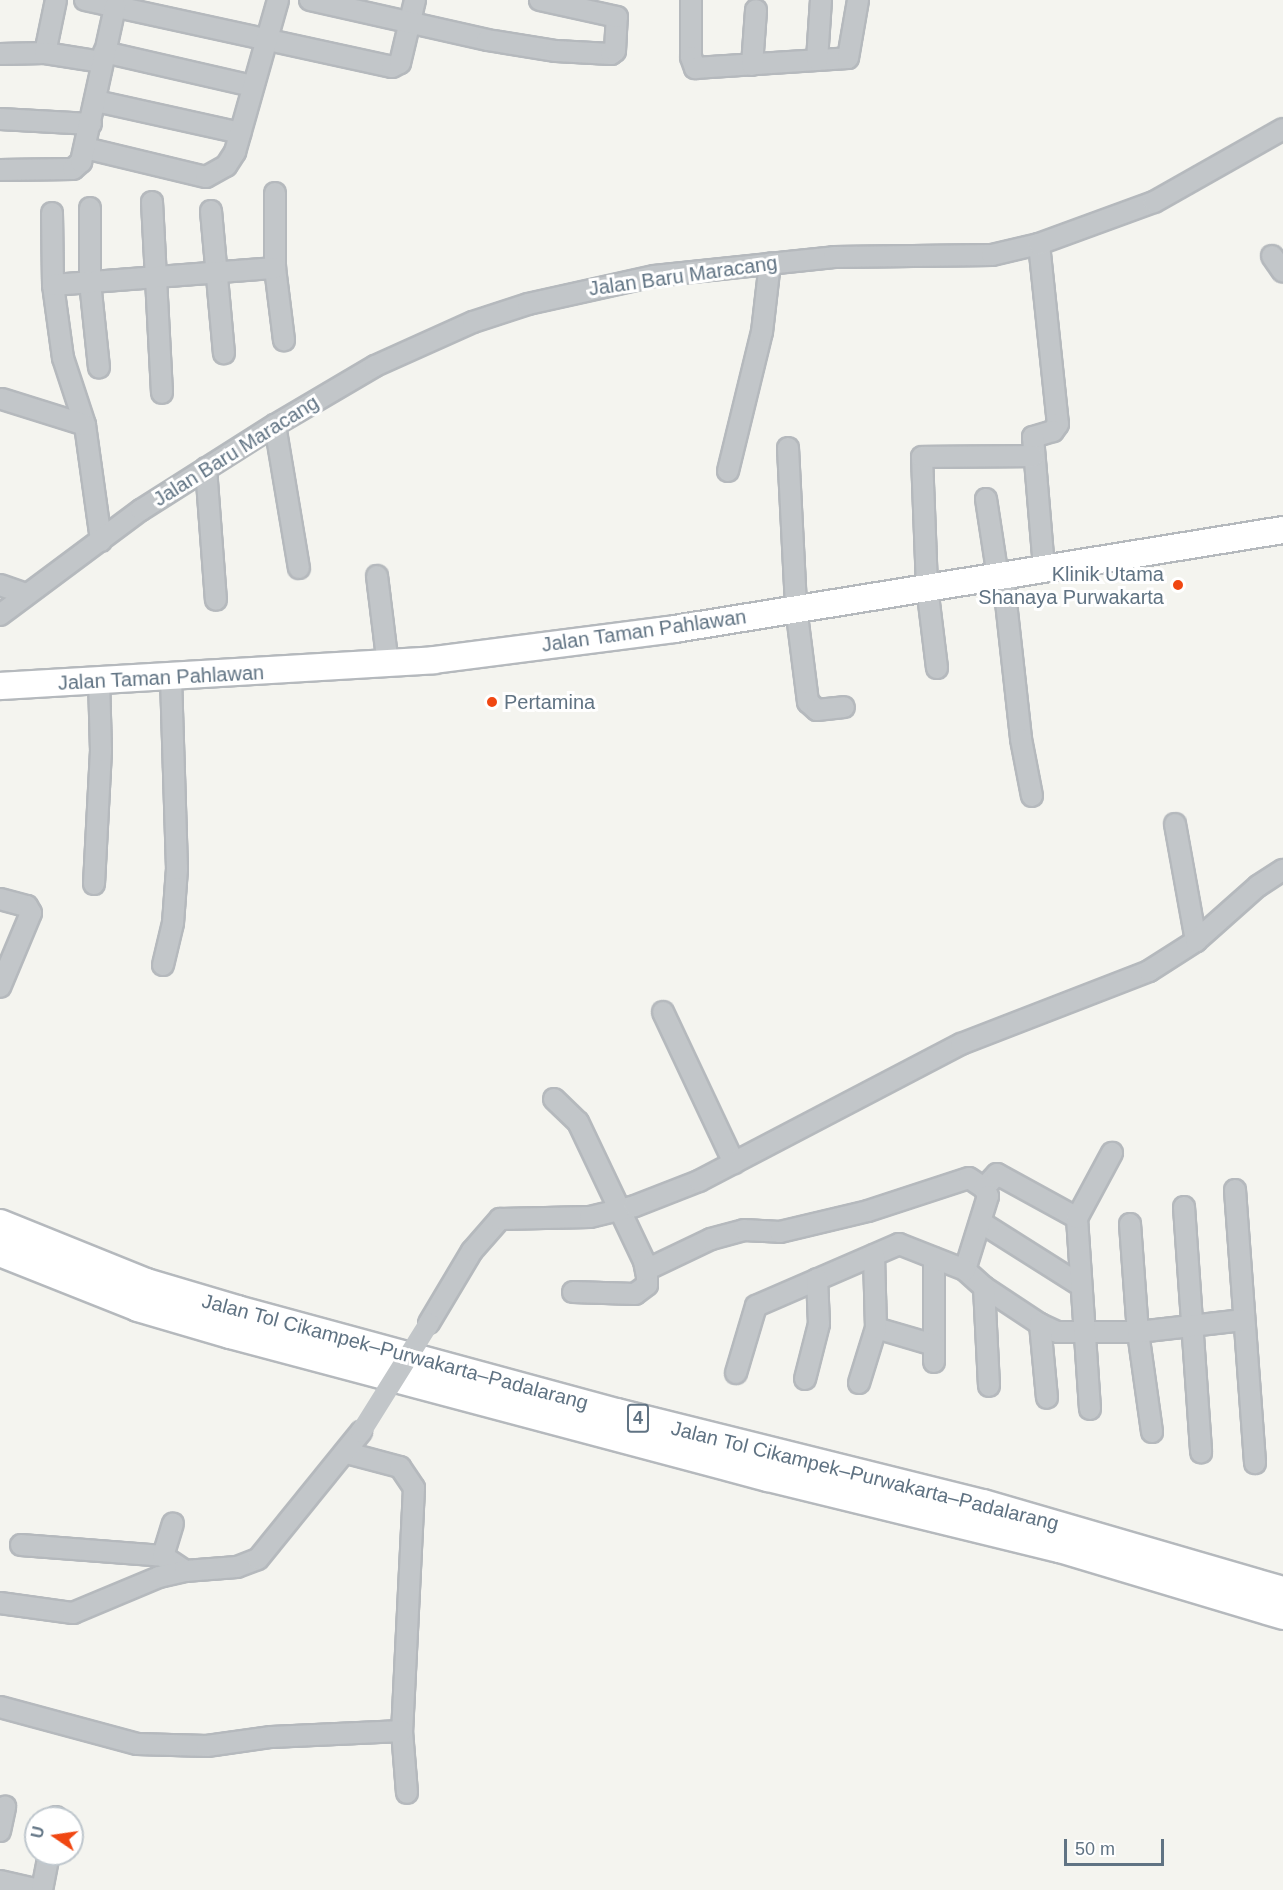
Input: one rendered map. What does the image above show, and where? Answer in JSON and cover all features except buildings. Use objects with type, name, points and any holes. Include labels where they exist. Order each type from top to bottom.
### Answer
[{"type":"highway","name":"Jalan Tol Cikampek–Purwakarta–Padalarang","points":[[0,1224],[146,1283],[237,1310],[595,1407],[983,1504],[1283,1591]]},
{"type":"highway","name":"Jalan Tol Cikampek–Purwakarta–Padalarang","points":[[0,1252],[138,1307],[230,1334],[768,1477],[1060,1548],[1283,1615]]},
{"type":"main road","name":"Jalan Taman Pahlawan","points":[[0,686],[388,665],[675,629],[796,607],[1283,530]]},
{"type":"street","points":[[45,54],[56,0]]},
{"type":"street","points":[[85,0],[392,67],[400,63],[415,0]]},
{"type":"street","points":[[86,148],[206,177],[232,161],[278,0]]},
{"type":"street","points":[[310,0],[409,24],[556,51],[610,54],[615,51],[618,17],[540,0]]},
{"type":"street","points":[[691,0],[693,67],[752,65],[850,56],[858,0]]},
{"type":"street","points":[[817,60],[821,0]]},
{"type":"street","points":[[0,170],[73,169],[81,162],[86,148],[115,7]]},
{"type":"street","points":[[752,65],[756,10]]},
{"type":"street","points":[[0,54],[103,57],[252,86]]},
{"type":"street","points":[[96,101],[240,133]]},
{"type":"street","points":[[0,120],[91,124]]},
{"type":"street","name":"Jalan Baru Maracang","points":[[0,615],[26,594],[206,468],[275,425],[409,349],[511,309],[654,276],[834,257],[992,255],[1039,244],[1154,201],[1283,129]]},
{"type":"street","points":[[275,193],[275,268],[284,340]]},
{"type":"street","points":[[152,202],[153,279],[162,393]]},
{"type":"street","points":[[90,208],[90,282],[99,368]]},
{"type":"street","points":[[211,211],[214,275],[224,353]]},
{"type":"street","points":[[52,213],[53,285],[63,358],[85,425],[101,541]]},
{"type":"street","points":[[1039,244],[1058,424],[1053,431],[1035,434],[1033,456],[1044,568]]},
{"type":"street","points":[[728,471],[762,332],[770,263]]},
{"type":"street","points":[[53,285],[214,275],[275,268]]},
{"type":"street","points":[[2,399],[85,425]]},
{"type":"street","points":[[275,425],[299,568]]},
{"type":"street","points":[[788,448],[796,607],[808,702],[817,710],[844,707]]},
{"type":"street","points":[[936,668],[927,587],[922,458],[1033,456]]},
{"type":"street","points":[[206,468],[216,600]]},
{"type":"street","points":[[986,499],[1000,576],[1021,739],[1032,796]]},
{"type":"street","points":[[376,576],[388,665]]},
{"type":"street","points":[[0,585],[26,594]]},
{"type":"street","points":[[163,965],[173,923],[177,869],[171,678]]},
{"type":"street","points":[[94,884],[101,751],[99,681]]},
{"type":"street","points":[[1175,824],[1196,941]]},
{"type":"street","points":[[0,1603],[73,1613],[144,1582],[185,1571],[237,1567],[258,1559],[347,1453],[472,1251],[500,1219],[565,1220],[618,1210],[657,1198],[734,1163],[951,1049],[1134,977],[1196,941],[1258,886],[1283,870]]},
{"type":"street","points":[[0,899],[27,906],[31,913],[0,987]]},
{"type":"street","points":[[663,1012],[734,1163]]},
{"type":"street","points":[[554,1099],[578,1122],[646,1270],[646,1286],[635,1294],[573,1292]]},
{"type":"street","points":[[1090,1408],[1077,1218],[1112,1154]]},
{"type":"street","points":[[984,1188],[997,1174],[1077,1218]]},
{"type":"street","points":[[646,1270],[686,1248],[744,1230],[780,1232],[856,1214],[962,1177],[974,1179],[984,1188],[988,1196],[982,1223],[965,1270]]},
{"type":"street","points":[[1235,1190],[1255,1463]]},
{"type":"street","points":[[1184,1207],[1190,1324],[1201,1452]]},
{"type":"street","points":[[982,1223],[1080,1285]]},
{"type":"street","points":[[1130,1224],[1138,1332],[1152,1432]]},
{"type":"street","points":[[736,1373],[756,1306],[899,1244],[965,1270],[984,1287],[1040,1324],[1057,1332],[1138,1332],[1190,1324],[1243,1320]]},
{"type":"street","points":[[859,1383],[876,1328],[874,1255]]},
{"type":"street","points":[[876,1328],[934,1353],[934,1258]]},
{"type":"street","points":[[805,1378],[819,1324],[817,1279]]},
{"type":"street","points":[[984,1287],[989,1386]]},
{"type":"street","points":[[1040,1324],[1047,1398]]},
{"type":"street","points":[[347,1453],[400,1467],[414,1488],[402,1731],[406,1793]]},
{"type":"street","points":[[164,1556],[173,1524]]},
{"type":"street","points":[[21,1545],[164,1556],[185,1571]]},
{"type":"street","points":[[0,1707],[137,1744],[207,1746],[271,1737],[402,1731]]},
{"type":"street","points":[[0,1830],[5,1807]]},
{"type":"street","points":[[0,1881],[40,1890],[46,1866]]},
{"type":"place","name":"Klinik Utama Shanaya Purwakarta","points":[[1178,585]]},
{"type":"place","name":"Pertamina","points":[[492,702]]}]
